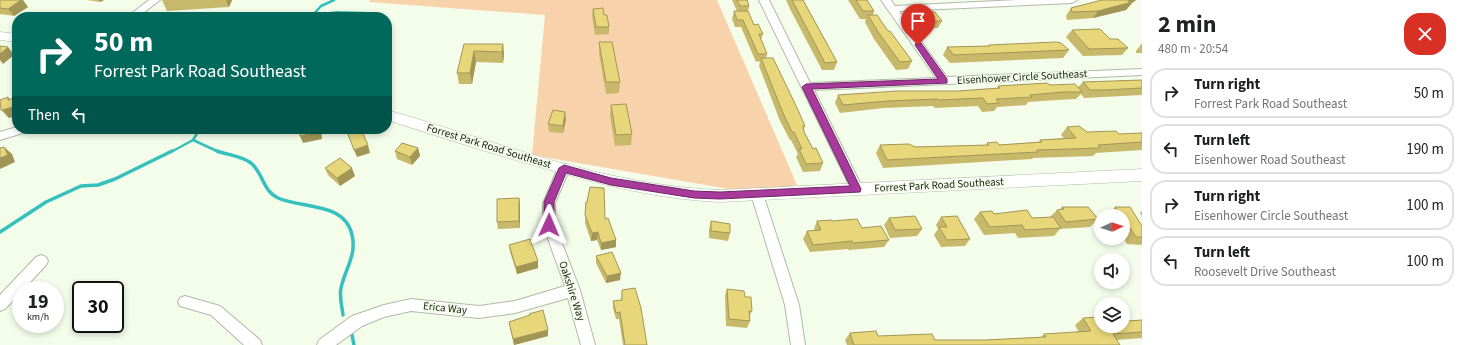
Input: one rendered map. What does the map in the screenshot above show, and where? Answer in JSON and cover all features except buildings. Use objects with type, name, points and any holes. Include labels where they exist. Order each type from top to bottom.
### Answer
[{"type":"street","points":[[139,12],[155,0]]},
{"type":"street","points":[[764,0],[857,189]]},
{"type":"street","points":[[886,0],[944,81]]},
{"type":"street","points":[[892,9],[1038,3],[1072,0]]},
{"type":"street","points":[[0,36],[12,37]]},
{"type":"street","name":"Eisenhower Circle Southeast","points":[[806,87],[1142,72]]},
{"type":"street","name":"Forrest Park Road Southeast","points":[[392,117],[521,157],[611,181],[694,195],[720,196],[1142,175]]},
{"type":"street","points":[[0,136],[12,132]]},
{"type":"street","name":"Oakshire Way","points":[[564,168],[549,202],[549,225],[573,290],[588,345]]},
{"type":"street","points":[[757,194],[792,305],[798,345]]},
{"type":"street","points":[[0,305],[41,261]]},
{"type":"street","name":"Erica Way","points":[[324,345],[356,321],[384,311],[411,305],[479,312],[515,307],[573,290]]},
{"type":"street","points":[[185,302],[215,310],[255,345]]},
{"type":"shaded area","points":[[370,0],[717,0],[797,185],[746,192],[532,155],[545,15],[369,2]]},
{"type":"water","points":[[336,11],[370,12],[330,12]]},
{"type":"waterway","points":[[316,12],[321,6],[334,0]]},
{"type":"waterway","points":[[193,140],[197,134]]},
{"type":"waterway","points":[[171,152],[193,140]]},
{"type":"waterway","points":[[193,140],[219,152]]},
{"type":"waterway","points":[[0,232],[46,202],[81,186],[98,185],[115,179],[172,151]]},
{"type":"waterway","points":[[217,151],[239,157],[251,163],[255,167],[269,191],[278,198],[322,208],[341,217],[348,224],[352,235],[353,249],[340,291],[343,315]]},
{"type":"waterway","points":[[352,335],[354,345]]},
{"type":"route","points":[[549,225],[549,202],[564,168],[611,181],[694,195],[720,196],[857,189],[806,87],[944,81],[918,45]]}]
